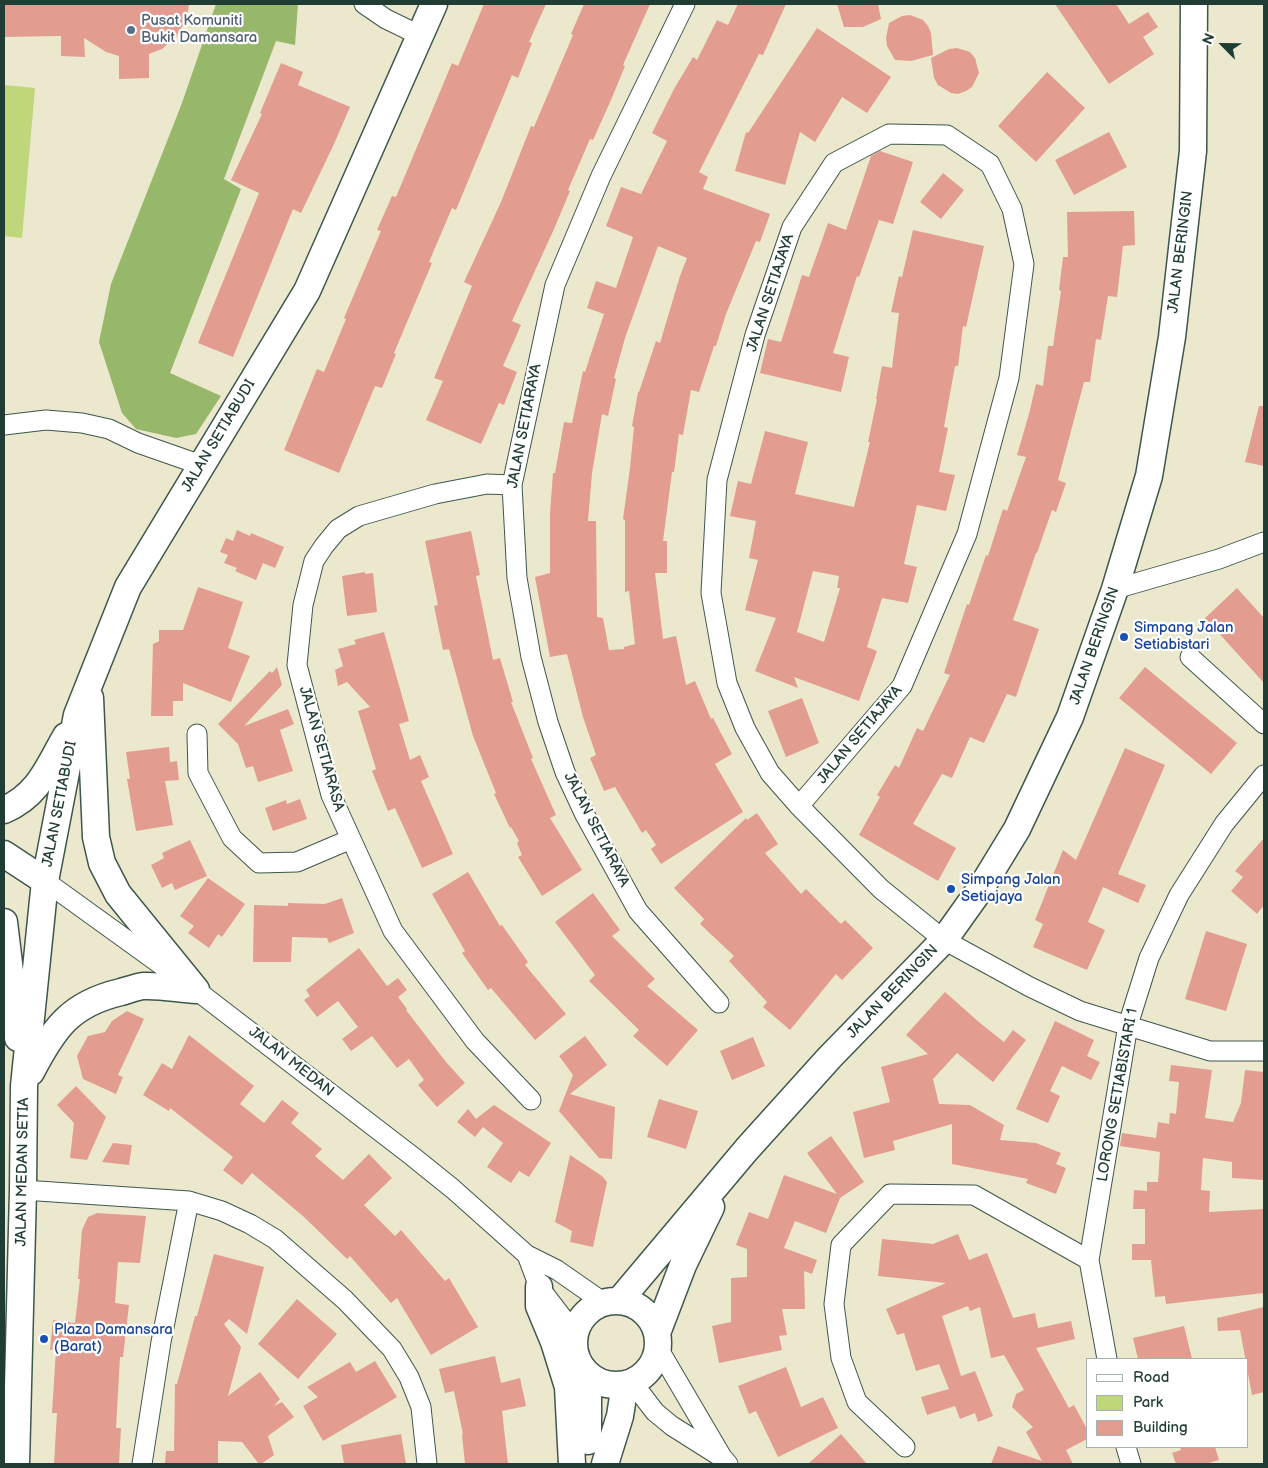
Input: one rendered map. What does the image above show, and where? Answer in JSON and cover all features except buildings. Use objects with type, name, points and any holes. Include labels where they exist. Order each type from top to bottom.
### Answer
[{"type":"street","points":[[364,4],[386,19],[419,36]]},
{"type":"street","name":"JALAN SETIABUDI","points":[[45,881],[77,715],[128,587],[307,291],[434,4]]},
{"type":"street","name":"JALAN SETIARAYA","points":[[685,4],[601,176],[555,285],[512,484],[517,578],[531,657],[548,722],[565,772],[585,814],[638,911],[719,1003]]},
{"type":"street","name":"JALAN BERINGIN","points":[[612,1301],[830,1057],[944,940],[981,888],[1017,829],[1070,717],[1115,589],[1149,476],[1172,337],[1193,151],[1194,4]]},
{"type":"street","name":"JALAN SETIAJAYA","points":[[799,806],[902,686],[967,534],[1009,378],[1024,264],[1012,209],[990,164],[947,135],[889,134],[834,163],[792,227],[755,335],[717,480],[711,593],[727,683],[745,728],[770,773],[799,806],[880,889],[944,940],[1030,988],[1080,1011],[1210,1051],[1264,1051]]},
{"type":"street","points":[[4,425],[46,420],[82,423],[109,429],[201,466]]},
{"type":"street","name":"JALAN SETIARASA","points":[[512,484],[487,484],[435,494],[359,516],[338,529],[314,561],[304,604],[297,665],[332,795],[393,931],[474,1041],[531,1100]]},
{"type":"street","points":[[1115,589],[1219,559],[1264,542]]},
{"type":"street","points":[[1190,657],[1264,724]]},
{"type":"street","points":[[89,685],[96,836],[102,863],[118,894],[196,990]]},
{"type":"street","points":[[4,810],[15,805],[38,785],[77,715]]},
{"type":"street","points":[[197,734],[198,773],[232,838],[259,863],[297,862],[351,839]]},
{"type":"street","name":"LORONG SETIABISTARI 1","points":[[1108,1358],[1089,1260],[1128,1025],[1149,958],[1179,895],[1224,824],[1264,776]]},
{"type":"street","points":[[4,854],[45,881]]},
{"type":"street","name":"JALAN MEDAN","points":[[45,881],[196,990],[426,1167],[527,1255],[612,1301]]},
{"type":"street","name":"JALAN MEDAN SETIA","points":[[16,1464],[24,1086],[45,881]]},
{"type":"street","points":[[4,922],[24,1086]]},
{"type":"street","points":[[24,1086],[46,1042],[77,1009],[101,996],[143,986],[196,990]]},
{"type":"street","name":"JALAN BERINGIN","points":[[658,1340],[683,1265],[725,1175]]},
{"type":"street","points":[[23,1190],[190,1201],[222,1211],[250,1224],[275,1239],[346,1300],[392,1349],[409,1376],[421,1407],[427,1464]]},
{"type":"street","points":[[904,1447],[857,1402],[841,1358],[834,1304],[841,1245],[890,1194],[974,1195],[1089,1260]]},
{"type":"street","points":[[142,1464],[161,1342],[190,1201]]},
{"type":"street","name":"JALAN MEDAN","points":[[527,1255],[539,1287],[575,1334]]},
{"type":"street","points":[[539,1287],[540,1306],[568,1387],[572,1464]]},
{"type":"street","points":[[588,1464],[588,1394],[583,1369],[575,1353],[575,1334],[582,1318],[588,1311],[612,1301],[633,1304],[644,1311],[652,1321],[658,1340],[725,1461]]},
{"type":"street","points":[[583,1369],[592,1377],[602,1382],[613,1385],[628,1383],[642,1376],[650,1368],[655,1358],[658,1340]]},
{"type":"street","points":[[628,1383],[655,1412],[672,1426],[725,1461]]},
{"type":"street","points":[[605,1464],[628,1383]]},
{"type":"street","points":[[1126,1448],[1131,1464]]},
{"type":"green space","points":[[216,4],[298,4],[295,45],[276,41],[224,179],[241,189],[170,373],[221,396],[196,434],[176,438],[136,429],[122,413],[99,342],[111,284],[182,103]]},
{"type":"green space","points":[[4,85],[35,88],[22,238],[4,236]]},
{"type":"place","name":"Pusat Komuniti Bukit Damansara","points":[[131,30]]},
{"type":"place","name":"Simpang Jalan Setiabistari","points":[[1124,637]]},
{"type":"place","name":"Simpang Jalan Setiajaya","points":[[951,889]]},
{"type":"place","name":"Plaza Damansara (Barat)","points":[[44,1339]]}]
